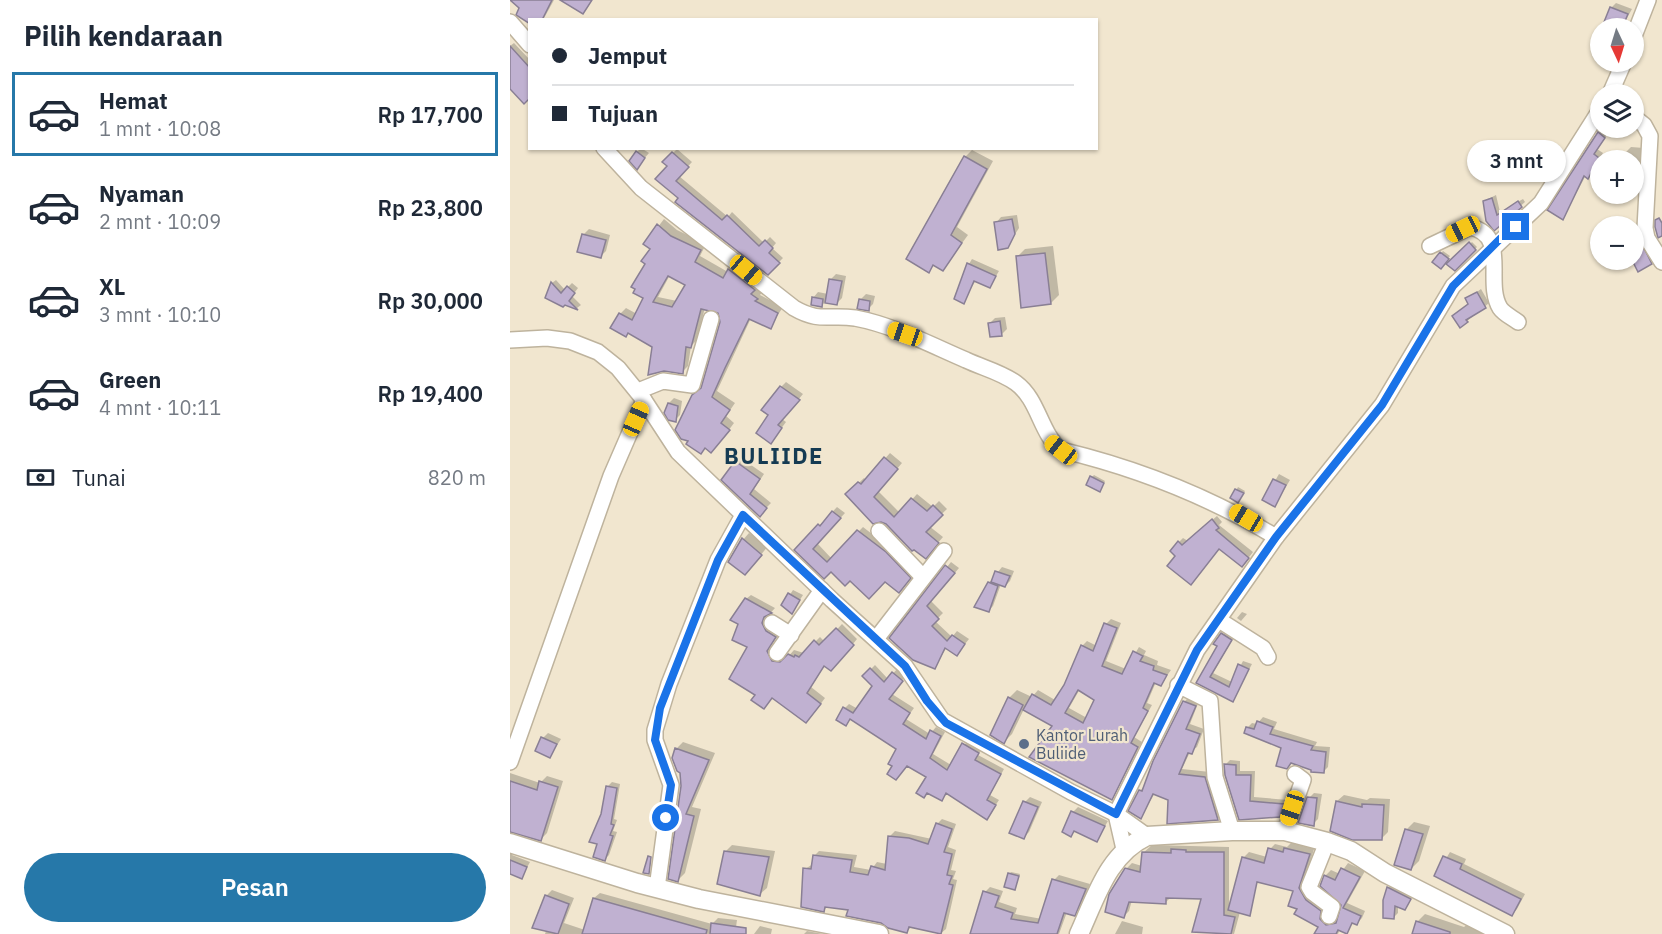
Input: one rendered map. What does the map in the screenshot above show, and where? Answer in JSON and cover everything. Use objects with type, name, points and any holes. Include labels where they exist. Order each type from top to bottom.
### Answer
[{"type":"street","points":[[1641,18],[1648,0]]},
{"type":"street","points":[[511,26],[528,43]]},
{"type":"street","points":[[1644,125],[1650,136],[1645,228],[1647,238],[1662,262]]},
{"type":"street","points":[[1124,849],[1116,814],[1197,650],[1276,537],[1382,405],[1453,286],[1541,203],[1590,126]]},
{"type":"street","points":[[606,150],[641,188],[794,308],[809,316],[856,318],[996,372],[1017,383],[1028,395],[1052,443],[1061,450],[1126,470],[1209,500],[1230,509],[1276,537]]},
{"type":"street","points":[[1430,246],[1470,227],[1482,231],[1493,246],[1494,283],[1499,306],[1518,322]]},
{"type":"street","points":[[510,762],[641,395],[663,381],[692,385],[711,319]]},
{"type":"street","points":[[510,340],[547,338],[586,346],[618,368],[641,395],[678,452],[905,666],[927,701],[946,723],[1116,814],[1147,836]]},
{"type":"street","points":[[657,888],[671,785],[655,740],[655,730],[666,692],[718,560],[743,515]]},
{"type":"street","points":[[879,531],[923,577]]},
{"type":"street","points":[[876,639],[944,551]]},
{"type":"street","points":[[777,653],[822,590]]},
{"type":"street","points":[[1219,620],[1263,648],[1268,657]]},
{"type":"street","points":[[771,622],[791,635]]},
{"type":"street","points":[[1178,685],[1210,701],[1215,777],[1232,831]]},
{"type":"street","points":[[1285,831],[1303,780],[1295,774]]},
{"type":"street","points":[[1079,934],[1110,866],[1124,849],[1147,836],[1232,831],[1285,831],[1351,851],[1384,873],[1504,934]]},
{"type":"street","points":[[1327,842],[1309,887],[1312,892],[1332,907],[1329,916]]},
{"type":"street","points":[[510,843],[657,888],[794,919],[879,934]]},
{"type":"building","points":[[510,0],[552,0],[543,18],[528,18],[528,23],[516,15],[519,8]]},
{"type":"building","points":[[560,0],[592,0],[583,14]]},
{"type":"building","points":[[1610,7],[1628,14],[1626,18],[1606,18]]},
{"type":"building","points":[[510,46],[528,66],[528,100],[524,104],[510,89]]},
{"type":"building","points":[[1594,138],[1605,138],[1597,150],[1590,150],[1590,175],[1588,179],[1584,176],[1563,220],[1547,210]]},
{"type":"building","points":[[636,151],[645,158],[637,170],[629,161]]},
{"type":"building","points":[[672,152],[689,167],[676,181],[722,220],[727,215],[759,246],[765,240],[773,248],[769,253],[780,263],[768,275],[675,202],[678,198],[655,179],[667,166],[662,162]]},
{"type":"building","points":[[964,156],[987,169],[951,235],[962,243],[943,271],[933,265],[929,273],[906,259]]},
{"type":"building","points":[[1492,198],[1497,215],[1518,201],[1522,207],[1494,231],[1486,221],[1483,201]]},
{"type":"building","points":[[1659,218],[1662,223],[1662,236],[1658,238],[1655,220]]},
{"type":"building","points":[[1012,219],[1015,234],[1008,248],[998,250],[994,222]]},
{"type":"building","points":[[657,224],[671,236],[701,250],[695,262],[723,278],[728,269],[755,290],[751,294],[758,299],[755,301],[778,313],[771,329],[749,319],[725,368],[712,397],[730,410],[721,423],[730,430],[711,453],[705,448],[701,454],[686,444],[688,441],[681,439],[675,430],[692,395],[701,388],[720,322],[718,313],[701,309],[691,348],[686,347],[683,374],[664,371],[648,375],[652,347],[628,333],[626,337],[610,328],[619,313],[632,320],[643,298],[633,293],[635,289],[631,287],[645,264],[641,261],[650,249],[643,244]],"holes":[[[668,276],[685,285],[672,307],[653,302]]]},
{"type":"building","points":[[582,234],[606,240],[601,258],[577,252]]},
{"type":"building","points":[[1469,242],[1476,250],[1455,271],[1446,264]]},
{"type":"building","points":[[1644,248],[1652,264],[1644,269]]},
{"type":"building","points":[[1440,252],[1449,259],[1441,269],[1432,262]]},
{"type":"building","points":[[1045,253],[1051,304],[1021,308],[1016,256]]},
{"type":"building","points":[[967,263],[996,276],[990,288],[974,281],[964,304],[954,299]]},
{"type":"building","points":[[829,279],[842,281],[837,305],[825,303]]},
{"type":"building","points":[[551,282],[561,293],[567,286],[575,293],[569,301],[578,310],[565,305],[563,307],[545,298]]},
{"type":"building","points":[[1477,292],[1486,308],[1466,320],[1468,322],[1460,328],[1452,316],[1468,304],[1465,298]]},
{"type":"building","points":[[812,297],[823,299],[822,307],[811,305]]},
{"type":"building","points":[[859,299],[870,301],[869,311],[857,309]]},
{"type":"building","points":[[1000,321],[1002,336],[990,337],[988,323]]},
{"type":"building","points":[[780,386],[800,400],[778,425],[782,428],[771,444],[756,433],[768,415],[761,410]]},
{"type":"building","points":[[668,403],[678,406],[676,422],[668,420],[664,413]]},
{"type":"building","points":[[884,457],[898,469],[874,497],[894,517],[911,498],[927,511],[933,505],[943,515],[926,532],[939,543],[926,559],[914,550],[912,551],[886,524],[881,522],[873,524],[845,494],[858,482],[861,484]]},
{"type":"building","points":[[735,461],[760,479],[750,494],[767,508],[760,517],[721,480]]},
{"type":"building","points":[[1090,476],[1104,483],[1100,492],[1086,485]]},
{"type":"building","points":[[1273,479],[1286,485],[1275,507],[1262,500]]},
{"type":"building","points":[[1235,489],[1244,493],[1238,503],[1230,498]]},
{"type":"building","points":[[832,511],[841,518],[813,549],[827,562],[857,530],[886,552],[911,578],[899,593],[885,582],[869,599],[850,581],[845,586],[831,572],[824,579],[794,550],[818,524],[820,526]]},
{"type":"building","points":[[1212,519],[1219,528],[1216,530],[1249,558],[1242,567],[1219,549],[1191,585],[1167,566],[1175,556],[1170,551],[1178,541],[1182,545]]},
{"type":"building","points":[[742,538],[762,555],[745,575],[728,562]]},
{"type":"building","points":[[945,565],[955,573],[927,606],[939,619],[932,626],[947,641],[952,635],[965,644],[957,656],[945,648],[935,669],[913,660],[889,638]]},
{"type":"building","points":[[995,571],[1010,576],[1005,587],[991,582]]},
{"type":"building","points":[[988,582],[998,586],[989,612],[974,607]]},
{"type":"building","points":[[788,593],[800,600],[792,614],[781,605]]},
{"type":"building","points":[[745,598],[772,613],[764,617],[762,623],[766,631],[776,637],[767,651],[772,661],[780,662],[788,654],[799,657],[814,640],[819,645],[836,628],[854,645],[831,671],[824,666],[807,693],[821,704],[806,723],[772,698],[764,709],[751,700],[755,695],[729,679],[747,647],[732,640],[738,624],[730,620]]},
{"type":"building","points":[[1104,623],[1117,628],[1102,666],[1122,674],[1133,651],[1143,656],[1140,661],[1154,666],[1153,670],[1167,675],[1161,686],[1154,683],[1143,708],[1148,711],[1131,743],[1138,747],[1112,800],[1029,757],[1052,726],[1023,710],[1032,694],[1051,705],[1064,685],[1081,645],[1093,651]],"holes":[[[1078,690],[1094,700],[1083,723],[1065,713]]]},
{"type":"building","points":[[1221,633],[1232,640],[1210,677],[1229,687],[1238,664],[1249,669],[1233,702],[1196,683],[1217,646],[1213,644]]},
{"type":"building","points":[[870,668],[884,682],[892,672],[903,681],[889,699],[910,713],[903,724],[926,739],[930,730],[941,736],[930,758],[947,770],[962,743],[979,753],[975,760],[1001,774],[987,800],[996,805],[987,820],[946,793],[942,801],[927,793],[924,798],[916,793],[926,777],[907,766],[896,780],[887,774],[892,766],[888,764],[896,749],[850,719],[846,726],[836,720],[843,707],[853,713],[872,686],[862,676]]},
{"type":"building","points":[[1008,697],[1023,705],[1004,744],[990,735]]},
{"type":"building","points":[[1183,701],[1196,706],[1186,729],[1200,734],[1192,754],[1188,753],[1179,774],[1205,777],[1218,820],[1167,824],[1168,800],[1153,794],[1141,819],[1128,811],[1139,790],[1142,791],[1153,761]]},
{"type":"building","points":[[1257,721],[1273,727],[1270,734],[1313,746],[1311,750],[1326,752],[1324,773],[1311,772],[1311,770],[1291,763],[1287,769],[1276,766],[1281,748],[1244,733],[1246,727],[1254,729]]},
{"type":"building","points":[[541,737],[557,744],[550,758],[535,751]]},
{"type":"building","points":[[675,748],[709,760],[686,814],[694,816],[678,882],[668,879],[681,786],[680,773],[672,758]]},
{"type":"building","points":[[1224,764],[1236,765],[1236,775],[1251,775],[1250,801],[1284,804],[1280,817],[1239,820],[1225,775]]},
{"type":"building","points":[[510,781],[537,790],[539,781],[558,787],[541,841],[510,832]]},
{"type":"building","points":[[606,786],[617,788],[611,824],[614,825],[610,835],[613,836],[605,861],[593,857],[597,844],[589,842],[601,814]]},
{"type":"building","points":[[1307,797],[1317,798],[1314,826],[1298,823]]},
{"type":"building","points":[[1023,801],[1038,807],[1024,839],[1009,833]]},
{"type":"building","points":[[1336,801],[1362,807],[1362,804],[1384,805],[1382,840],[1352,840],[1330,831]]},
{"type":"building","points":[[1071,811],[1105,826],[1097,842],[1074,831],[1071,837],[1062,832]]},
{"type":"building","points":[[936,823],[952,829],[944,852],[952,854],[947,875],[952,876],[949,884],[953,885],[941,934],[909,927],[907,933],[888,928],[881,923],[846,916],[848,910],[825,907],[824,912],[801,907],[803,868],[811,869],[813,855],[852,860],[850,872],[868,875],[871,866],[885,870],[888,836],[909,838],[928,844]]},
{"type":"building","points":[[1405,829],[1423,834],[1411,870],[1394,865]]},
{"type":"building","points":[[1268,848],[1283,852],[1284,848],[1310,854],[1299,888],[1306,900],[1321,911],[1320,919],[1326,925],[1336,923],[1341,905],[1320,886],[1324,875],[1335,880],[1341,868],[1360,877],[1343,908],[1361,916],[1357,925],[1352,923],[1347,934],[1338,930],[1336,934],[1314,934],[1318,927],[1294,914],[1297,909],[1288,906],[1293,891],[1257,882],[1250,916],[1228,910],[1242,857],[1264,863]]},
{"type":"building","points":[[1171,849],[1186,850],[1186,852],[1224,852],[1224,915],[1235,917],[1231,934],[1192,932],[1201,899],[1166,898],[1166,904],[1129,902],[1124,918],[1105,912],[1109,894],[1125,868],[1140,872],[1142,852],[1171,853]]},
{"type":"building","points":[[724,851],[769,857],[760,896],[717,884]]},
{"type":"building","points":[[648,856],[651,857],[649,874],[643,873]]},
{"type":"building","points":[[1443,856],[1462,864],[1460,869],[1521,899],[1512,916],[1434,876]]},
{"type":"building","points":[[510,860],[527,867],[522,879],[510,874]]},
{"type":"building","points":[[1008,873],[1019,876],[1015,890],[1004,887]]},
{"type":"building","points":[[1052,879],[1086,889],[1075,916],[1064,913],[1057,934],[970,934],[983,891],[999,896],[995,907],[1013,913],[1011,919],[1038,923]]},
{"type":"building","points":[[1387,887],[1411,899],[1405,910],[1395,906],[1394,919],[1383,918],[1383,900]]},
{"type":"building","points":[[545,895],[569,904],[558,934],[532,928]]},
{"type":"building","points":[[593,898],[707,930],[706,934],[582,934]]},
{"type":"building","points":[[1416,921],[1450,932],[1450,934],[1412,934]]},
{"type":"building","points":[[711,923],[746,928],[746,934],[710,934]]},
{"type":"place","name":"Kantor Lurah Buliide","points":[[1024,744]]},
{"type":"district","name":"BULIIDE","points":[[774,456]]},
{"type":"route","points":[[666,818],[671,785],[655,740],[660,708],[718,560],[743,515],[905,666],[942,720],[1071,792],[1116,814],[1197,650],[1276,537],[1382,405],[1453,286],[1500,239],[1516,227]]}]
